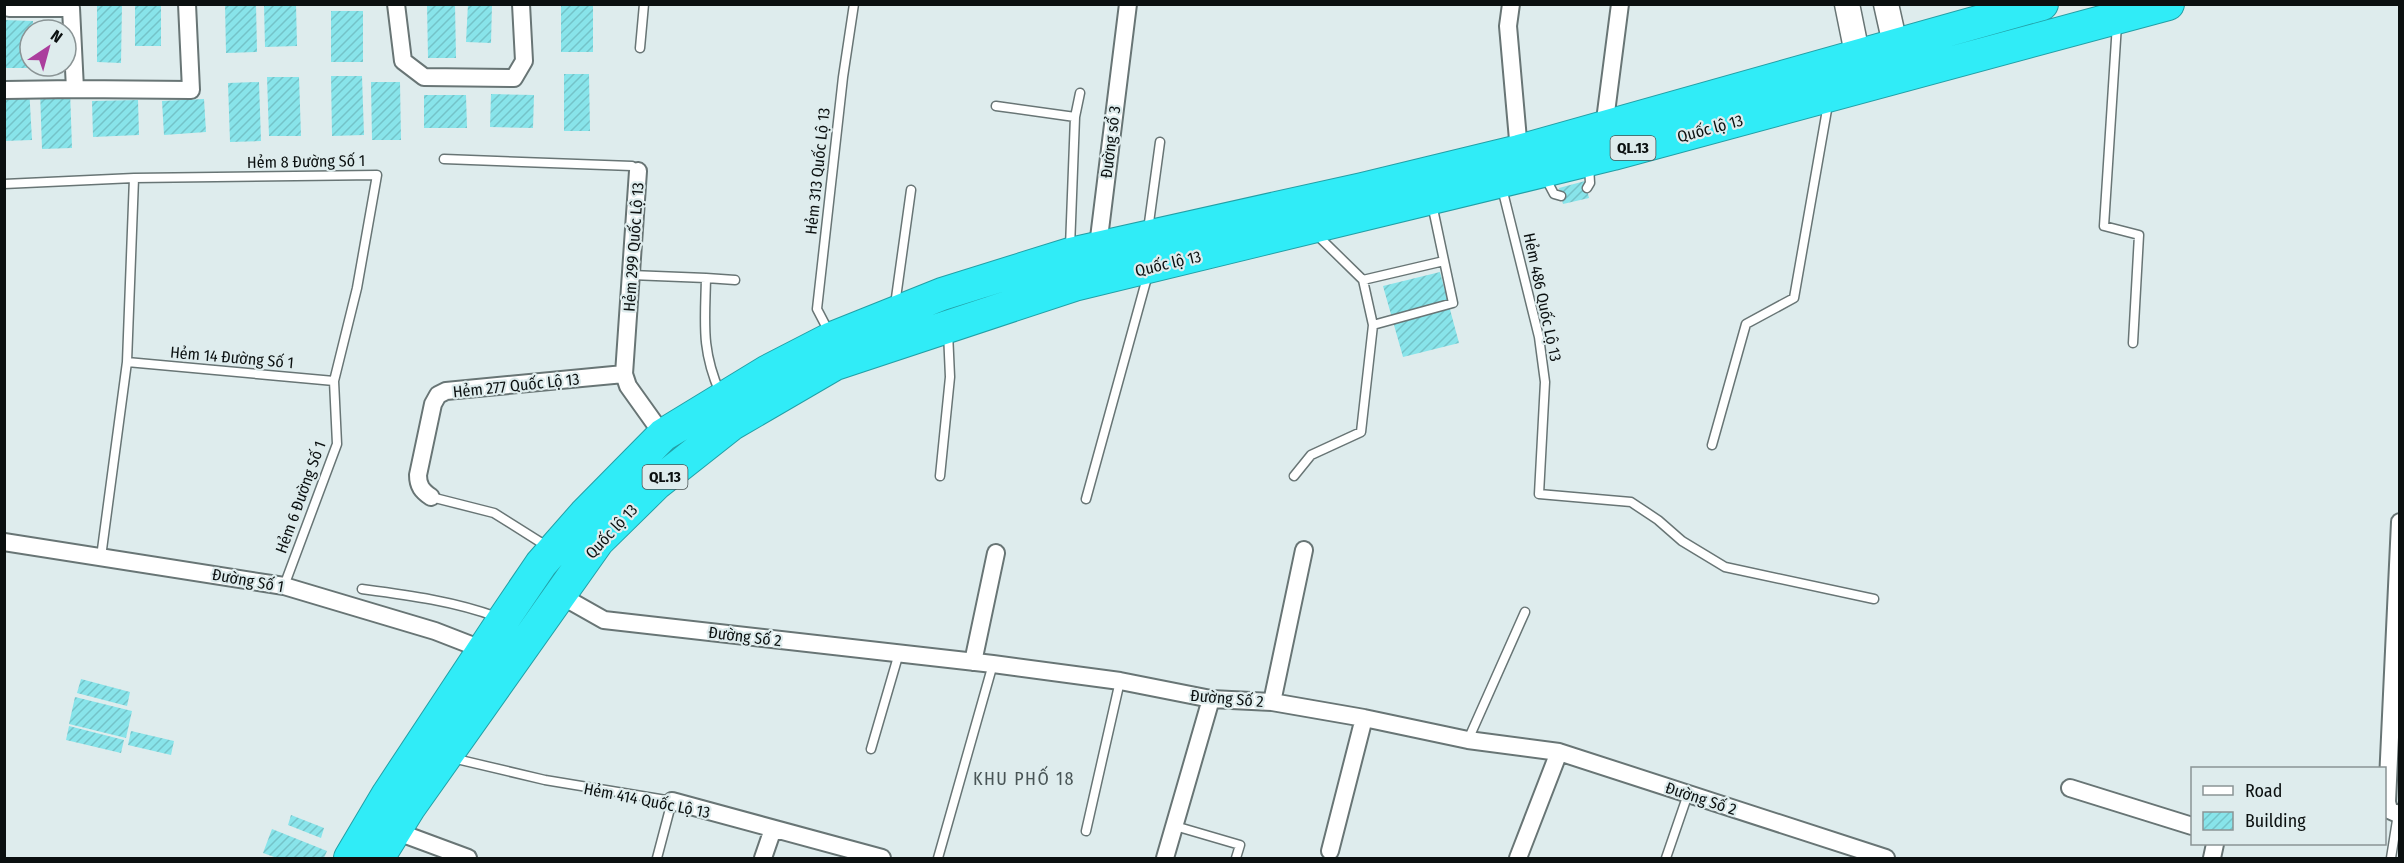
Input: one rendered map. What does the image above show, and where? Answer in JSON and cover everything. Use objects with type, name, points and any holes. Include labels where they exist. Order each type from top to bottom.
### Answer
[{"type":"highway","name":"Quốc lộ 13","points":[[378,858],[558,594],[598,541],[656,484],[732,424],[835,364],[1049,292],[1096,279],[1542,172],[1588,174],[1830,95],[1895,46],[2042,4]]},
{"type":"highway","name":"Quốc lộ 13","points":[[350,858],[388,794],[503,620],[553,550],[585,513],[663,435],[768,371],[832,338],[942,294],[1083,250],[1362,189],[1604,128],[1861,71],[1903,76],[2168,4]]},
{"type":"street","points":[[5,90],[191,90],[187,4]]},
{"type":"street","points":[[396,4],[403,61],[424,76],[514,78],[524,62],[520,4]]},
{"type":"street","name":"Đường sổ 3","points":[[1096,279],[1083,250],[1128,4]]},
{"type":"street","points":[[1511,4],[1508,26],[1518,151]]},
{"type":"street","points":[[1604,128],[1620,4]]},
{"type":"street","points":[[1848,4],[1861,71]]},
{"type":"street","points":[[1886,4],[1903,76]]},
{"type":"street","points":[[9,8],[71,8],[75,89]]},
{"type":"street","name":"Hẻm 299 Quốc Lộ 13","points":[[624,374],[638,171]]},
{"type":"street","points":[[624,374],[628,386],[663,435]]},
{"type":"street","name":"Hẻm 277 Quốc Lộ 13","points":[[431,497],[418,483],[418,475],[433,404],[438,395],[446,391],[624,374]]},
{"type":"street","points":[[2399,814],[2389,810],[2387,802],[2398,623],[2400,522]]},
{"type":"street","name":"Đường Số 1","points":[[4,542],[284,586],[435,631],[484,650]]},
{"type":"street","points":[[1272,702],[1304,550]]},
{"type":"street","points":[[973,662],[996,552]]},
{"type":"street","name":"Đường Số 2","points":[[558,594],[604,620],[993,664],[1120,681],[1211,699],[1272,702],[1364,718],[1468,740],[1559,752],[1886,858]]},
{"type":"street","points":[[1165,858],[1211,699]]},
{"type":"street","points":[[1330,851],[1364,718]]},
{"type":"street","points":[[1518,858],[1559,752]]},
{"type":"street","points":[[2070,788],[2191,825]]},
{"type":"street","name":"Hẻm 414 Quốc Lộ 13","points":[[672,801],[882,858]]},
{"type":"street","points":[[763,858],[773,829]]},
{"type":"street","points":[[395,831],[468,858]]},
{"type":"lane","points":[[640,48],[644,4]]},
{"type":"lane","name":"Hẻm 313 Quốc Lộ 13","points":[[832,338],[817,309],[843,77],[854,4]]},
{"type":"lane","points":[[2117,18],[2104,226],[2139,235],[2133,344]]},
{"type":"lane","points":[[1080,93],[1075,117],[1083,250]]},
{"type":"lane","points":[[1713,445],[1746,324],[1794,297],[1830,95]]},
{"type":"lane","points":[[996,106],[1075,117]]},
{"type":"lane","points":[[1147,236],[1160,142]]},
{"type":"lane","name":"Hẻm 299 Quốc Lộ 13","points":[[444,159],[632,166],[638,171]]},
{"type":"lane","points":[[1542,172],[1554,194],[1561,196]]},
{"type":"lane","name":"Hẻm 8 Đường Số 1","points":[[134,178],[377,175],[357,288],[333,381]]},
{"type":"lane","points":[[4,184],[134,178],[127,362],[101,557]]},
{"type":"lane","name":"Hẻm 486 Quốc Lộ 13","points":[[1500,182],[1539,337],[1545,382],[1539,494],[1631,502],[1658,520],[1682,541],[1725,567],[1874,599]]},
{"type":"lane","points":[[894,312],[910,190]]},
{"type":"lane","points":[[1373,325],[1453,303],[1431,198]]},
{"type":"lane","points":[[1294,476],[1311,455],[1361,432],[1373,325],[1363,280],[1310,228]]},
{"type":"lane","points":[[1363,280],[1444,261]]},
{"type":"lane","points":[[1086,499],[1149,268]]},
{"type":"lane","points":[[631,274],[735,280]]},
{"type":"lane","points":[[706,278],[706,350],[710,368],[723,399]]},
{"type":"lane","points":[[940,476],[950,377],[948,325]]},
{"type":"lane","name":"Hẻm 14 Đường Số 1","points":[[127,362],[333,381]]},
{"type":"lane","name":"Hẻm 6 Đường Số 1","points":[[284,586],[337,444],[333,381]]},
{"type":"lane","name":"Hẻm 277 Quốc Lộ 13","points":[[431,497],[494,513],[553,550]]},
{"type":"lane","points":[[362,589],[418,597],[479,611],[503,620]]},
{"type":"lane","points":[[1468,740],[1525,612]]},
{"type":"lane","points":[[871,749],[899,653]]},
{"type":"lane","points":[[938,858],[993,664]]},
{"type":"lane","points":[[1086,831],[1120,681]]},
{"type":"lane","name":"Hẻm 414 Quốc Lộ 13","points":[[446,757],[545,780],[672,801]]},
{"type":"lane","points":[[1666,858],[1688,794]]},
{"type":"lane","points":[[657,858],[672,801]]},
{"type":"lane","points":[[2391,858],[2399,814]]},
{"type":"lane","points":[[1175,826],[1240,845],[1236,858]]},
{"type":"building","points":[[97,4],[122,4],[121,63],[97,62]]},
{"type":"building","points":[[135,4],[161,4],[161,46],[135,46]]},
{"type":"building","points":[[225,4],[256,4],[257,52],[226,53]]},
{"type":"building","points":[[264,4],[296,4],[297,46],[265,47]]},
{"type":"building","points":[[427,4],[455,4],[456,58],[428,58]]},
{"type":"building","points":[[468,4],[492,4],[491,43],[466,42]]},
{"type":"building","points":[[561,4],[593,4],[593,52],[561,52]]},
{"type":"building","points":[[331,11],[363,11],[363,62],[331,62]]},
{"type":"building","points":[[4,20],[18,20],[18,68],[4,68]]},
{"type":"building","points":[[564,74],[589,74],[590,131],[564,131]]},
{"type":"building","points":[[331,76],[362,76],[364,135],[332,136]]},
{"type":"building","points":[[267,77],[299,77],[301,136],[269,136]]},
{"type":"building","points":[[259,82],[261,141],[230,142],[228,83]]},
{"type":"building","points":[[371,82],[400,82],[401,140],[372,140]]},
{"type":"building","points":[[29,87],[32,140],[4,141],[4,89]]},
{"type":"building","points":[[70,90],[72,148],[42,149],[40,91]]},
{"type":"building","points":[[491,94],[534,95],[533,128],[490,127]]},
{"type":"building","points":[[424,95],[466,95],[467,128],[424,128]]},
{"type":"building","points":[[204,99],[206,132],[164,135],[162,101]]},
{"type":"building","points":[[138,100],[139,135],[93,137],[92,101]]},
{"type":"building","points":[[1585,181],[1589,198],[1563,204],[1559,188]]},
{"type":"building","points":[[1440,272],[1459,343],[1403,357],[1383,286]]},
{"type":"building","points":[[81,679],[130,692],[127,706],[77,693]]},
{"type":"building","points":[[75,697],[132,711],[126,738],[69,724]]},
{"type":"building","points":[[69,726],[124,740],[121,753],[66,740]]},
{"type":"building","points":[[131,731],[174,741],[171,755],[128,745]]},
{"type":"building","points":[[291,815],[324,828],[321,838],[288,825]]},
{"type":"building","points":[[272,829],[327,851],[324,858],[277,858],[263,853]]},
{"type":"district","name":"KHU PHỐ 18","points":[[1024,779]]}]
